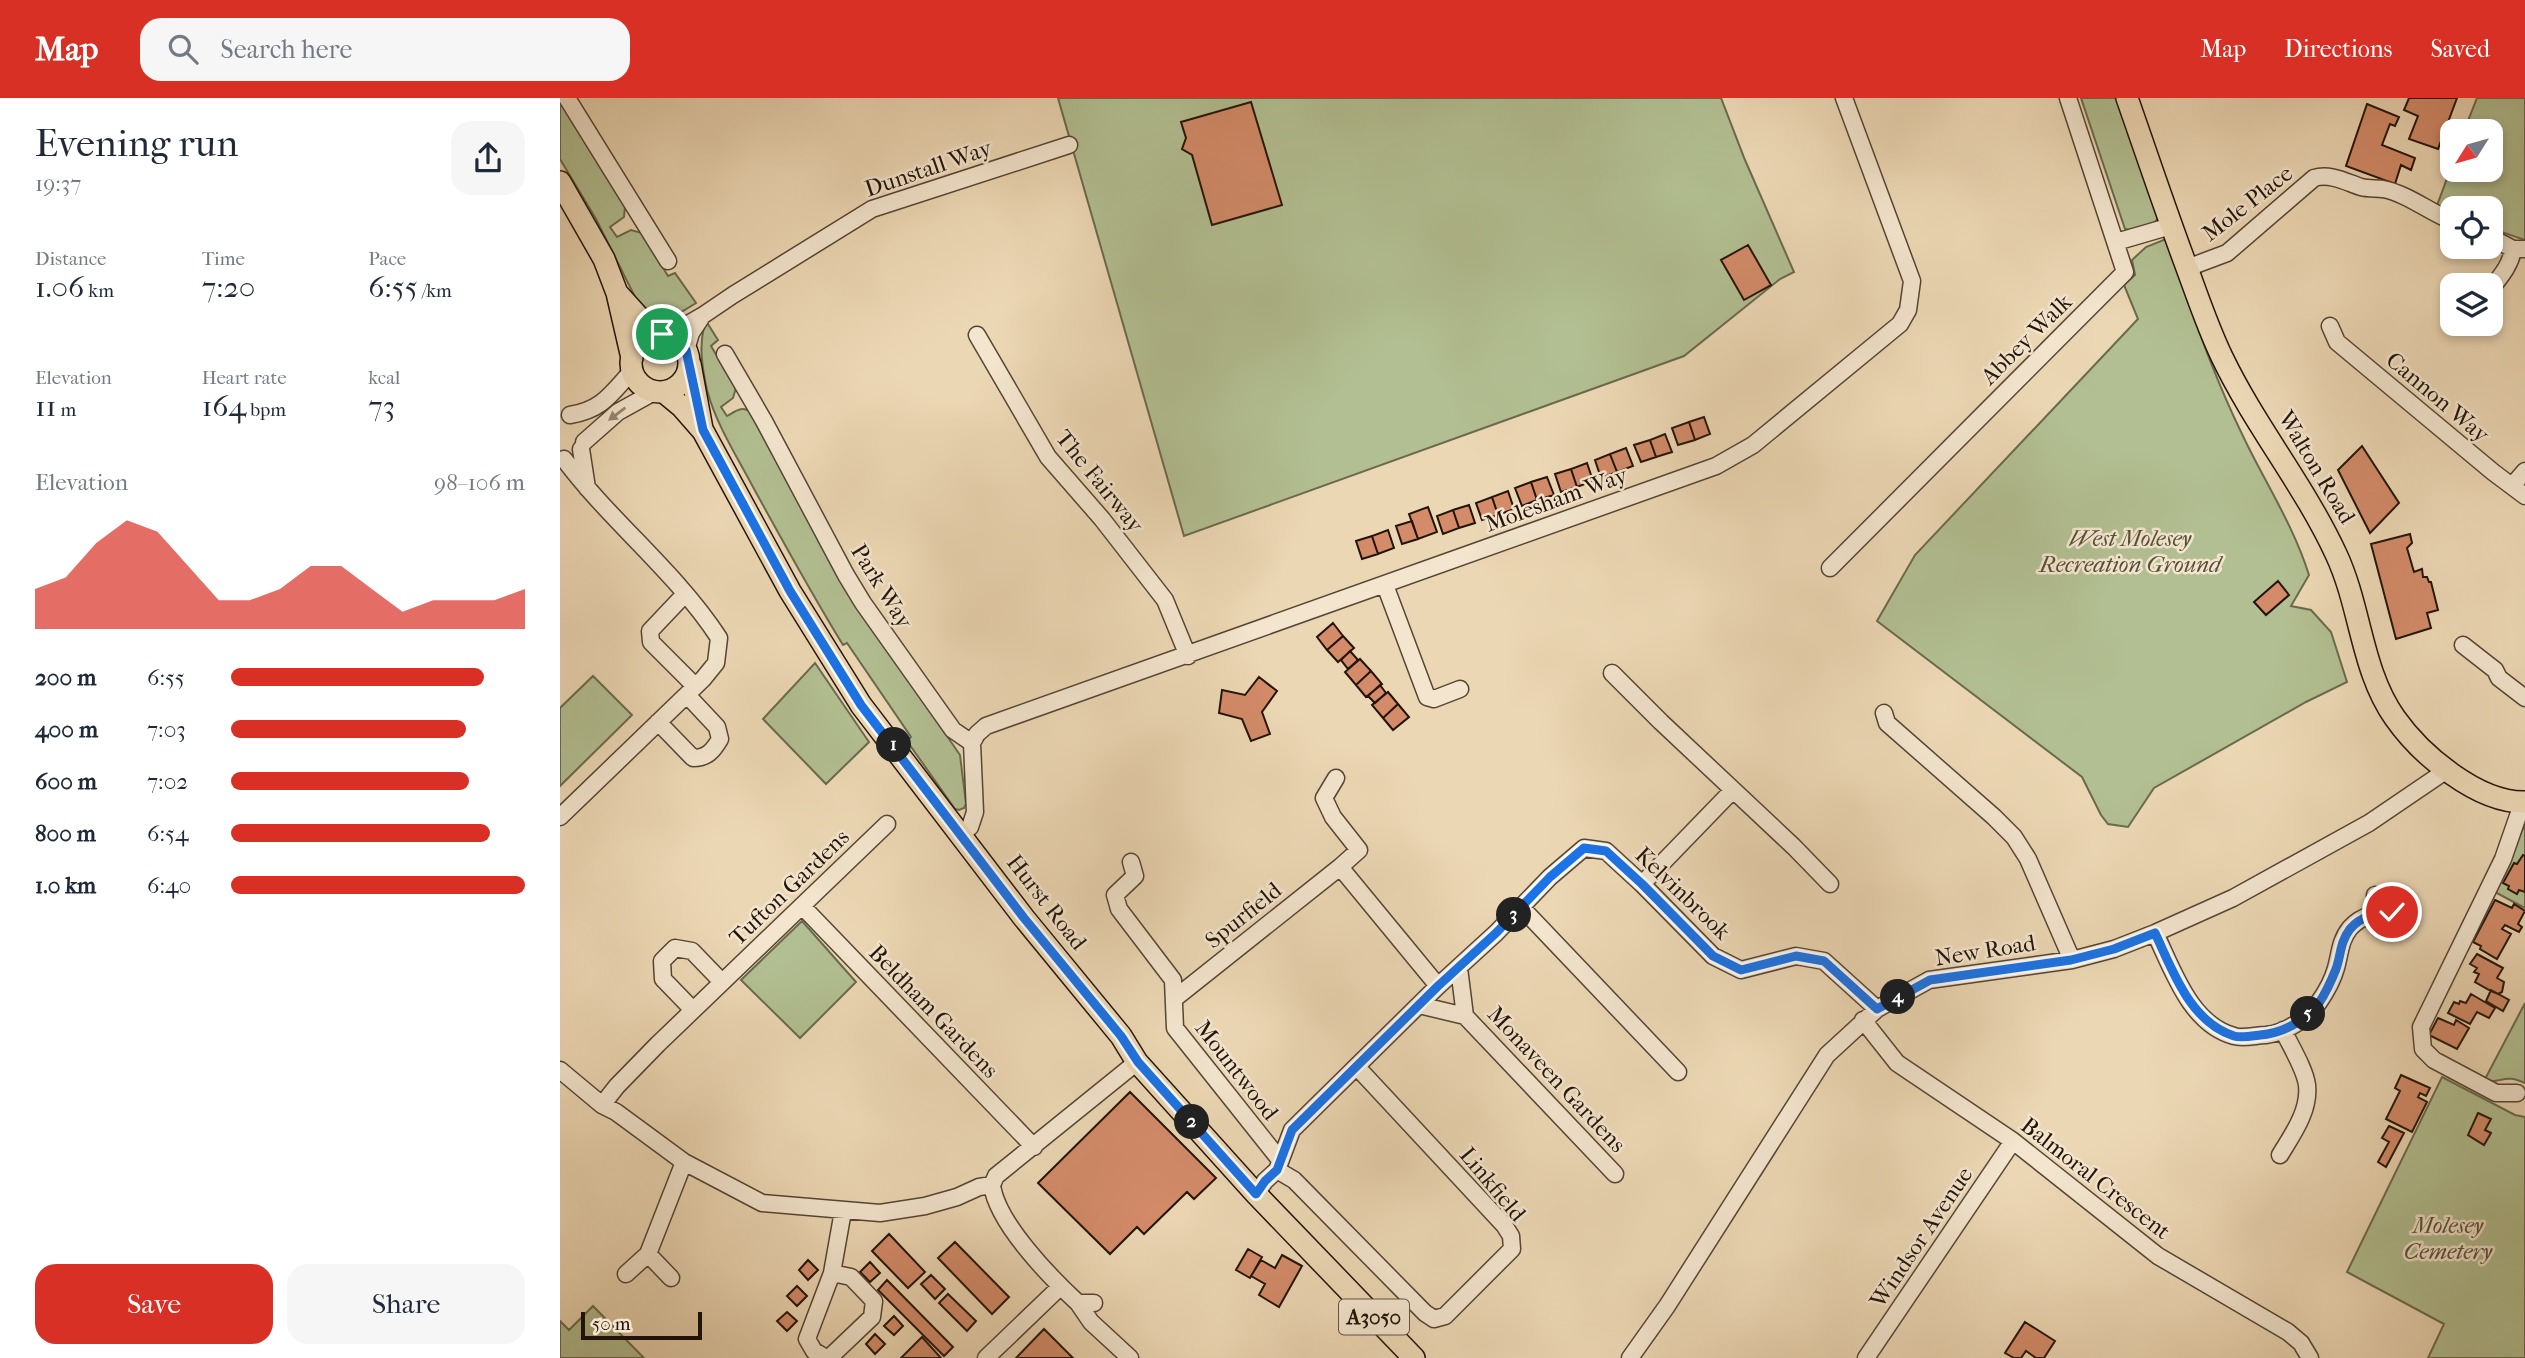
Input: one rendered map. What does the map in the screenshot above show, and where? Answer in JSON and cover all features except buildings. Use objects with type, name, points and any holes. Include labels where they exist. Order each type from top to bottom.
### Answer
[{"type":"main road","name":"Walton Road","points":[[2127,98],[2171,226],[2222,359],[2308,500],[2336,553],[2350,589],[2381,694],[2395,719],[2413,741],[2439,763],[2484,792],[2522,802]]},
{"type":"main road","points":[[560,182],[604,259],[617,293],[632,365],[640,385],[659,392],[677,388],[684,381],[688,356],[676,339],[658,335],[617,293]]},
{"type":"main road","points":[[632,365],[640,342],[658,335]]},
{"type":"main road","name":"Hurst Road","points":[[688,356],[703,430]]},
{"type":"main road","name":"Hurst Road","points":[[659,392],[682,407],[703,430],[790,591],[861,705],[1024,918],[1121,1036],[1138,1062],[1256,1194],[1414,1358]]},
{"type":"street","points":[[567,98],[668,261]]},
{"type":"street","name":"Molesham Way","points":[[972,743],[986,726],[1188,656],[1726,461],[1753,445],[1900,324],[1908,310],[1912,281],[1844,98]]},
{"type":"street","name":"Abbey Walk","points":[[1830,568],[2125,272],[2068,98]]},
{"type":"street","name":"Dunstall Way","points":[[658,335],[683,327],[702,316],[872,209],[1069,145]]},
{"type":"street","name":"Mole Place","points":[[2187,268],[2227,253],[2314,178],[2322,176],[2369,189],[2382,189],[2414,201],[2428,212],[2440,216]]},
{"type":"street","points":[[2116,242],[2171,226]]},
{"type":"street","points":[[2503,273],[2519,249]]},
{"type":"street","points":[[688,356],[691,333],[702,316]]},
{"type":"street","name":"Cannon Way","points":[[2330,326],[2337,342],[2519,491]]},
{"type":"street","name":"The Fairway","points":[[976,335],[1048,457],[1102,519],[1165,600],[1188,656]]},
{"type":"street","name":"Park Way","points":[[725,354],[863,603],[953,730],[972,743]]},
{"type":"street","points":[[563,414],[588,412],[603,404],[632,365]]},
{"type":"street","points":[[560,817],[691,691],[716,663],[719,638],[703,614],[587,490],[562,459],[570,457],[618,412],[659,392]]},
{"type":"street","points":[[563,414],[580,423],[584,435],[582,445],[587,490]]},
{"type":"street","points":[[2519,491],[2525,471]]},
{"type":"street","points":[[1385,585],[1427,697],[1434,699],[1460,689]]},
{"type":"street","points":[[658,722],[693,758],[703,758],[714,750],[720,739],[717,727],[651,642],[650,631],[685,594]]},
{"type":"street","points":[[2463,645],[2496,670],[2500,678],[2525,698]]},
{"type":"street","points":[[1612,673],[1830,884]]},
{"type":"street","points":[[1884,713],[1887,723],[1994,817],[2014,838],[2028,859],[2071,960]]},
{"type":"street","points":[[961,835],[971,827],[975,812],[972,743]]},
{"type":"street","name":"New Road","points":[[1630,1358],[1667,1307],[1827,1055],[1877,1009],[1930,980],[2071,960],[2114,949],[2155,933],[2233,898],[2369,824],[2410,793],[2439,763]]},
{"type":"street","name":"Spurfield","points":[[1174,999],[1359,850],[1334,817],[1324,798],[1336,778]]},
{"type":"street","points":[[1642,884],[1733,790]]},
{"type":"street","points":[[2517,1093],[2496,1093],[2434,1060],[2423,1049],[2421,1027],[2503,859],[2522,802]]},
{"type":"street","name":"Tufton Gardens","points":[[602,1105],[617,1086],[693,1010],[887,824]]},
{"type":"street","name":"Kelvinbrook","points":[[1256,1194],[1278,1165],[1292,1130],[1550,877],[1584,848],[1606,851],[1713,956],[1741,970],[1796,956],[1824,961],[1877,1009]]},
{"type":"street","name":"Mountwood","points":[[1131,862],[1135,876],[1115,895],[1119,909],[1172,980],[1175,1028],[1278,1165]]},
{"type":"street","points":[[1340,867],[1438,986]]},
{"type":"street","points":[[2375,895],[2378,913]]},
{"type":"street","name":"Beldham Gardens","points":[[802,906],[1034,1147]]},
{"type":"street","points":[[1521,907],[1678,1072]]},
{"type":"street","points":[[2155,933],[2183,992],[2207,1022],[2235,1037],[2272,1034],[2298,1023],[2319,1003],[2336,970],[2342,941],[2351,928],[2363,918],[2378,913],[2410,911]]},
{"type":"street","points":[[693,1010],[663,979],[662,961],[675,948],[692,951],[722,982]]},
{"type":"street","name":"Monaveen Gardens","points":[[1459,968],[1465,1016]]},
{"type":"street","name":"Monaveen Gardens","points":[[1419,1005],[1465,1016],[1615,1174]]},
{"type":"street","name":"Balmoral Crescent","points":[[1863,1020],[1897,1063],[2013,1141],[2158,1256],[2288,1332],[2301,1343],[2310,1358]]},
{"type":"street","points":[[2270,1139],[2283,1151],[2306,1103],[2307,1084],[2283,1030]]},
{"type":"street","points":[[1130,1358],[1091,1322],[1086,1303],[1060,1287],[1023,1244],[998,1205],[992,1185],[996,1176],[1138,1062]]},
{"type":"street","name":"Linkfield","points":[[1278,1165],[1434,1319],[1445,1316],[1511,1249],[1511,1236],[1504,1225],[1357,1068]]},
{"type":"street","points":[[560,1070],[602,1105],[616,1112],[684,1162],[762,1202],[880,1213],[925,1206],[992,1185]]},
{"type":"street","name":"Windsor Avenue","points":[[1866,1358],[2013,1141]]},
{"type":"street","points":[[626,1274],[648,1254],[684,1162]]},
{"type":"street","points":[[832,1273],[851,1277],[874,1301],[872,1317],[828,1358],[814,1351],[807,1339],[832,1273],[843,1211]]},
{"type":"street","points":[[648,1254],[671,1278]]},
{"type":"street","points":[[986,1358],[1060,1287]]},
{"type":"green space","points":[[1058,98],[1721,98],[1794,272],[1780,279],[1684,356],[1184,536]]},
{"type":"green space","points":[[2081,98],[2116,98],[2158,218],[2148,227],[2125,229]]},
{"type":"green space","points":[[2477,98],[2525,98],[2525,240],[2503,232],[2503,196],[2440,196],[2446,182],[2503,182],[2503,119],[2469,119]]},
{"type":"green space","points":[[560,99],[625,206],[624,217],[610,227],[617,237],[631,230],[642,233],[668,276],[675,273],[696,303],[678,314],[651,316],[639,305],[596,219],[560,159]]},
{"type":"green space","name":"West Molesey Recreation Ground","points":[[2166,239],[2220,386],[2295,538],[2309,575],[2291,606],[2311,610],[2331,632],[2347,682],[2306,702],[2154,788],[2128,827],[2108,824],[2082,777],[1877,621],[1915,555],[2138,319],[2124,285],[2135,275],[2132,260],[2146,247]]},
{"type":"green space","points":[[706,321],[718,340],[711,346],[736,388],[733,398],[721,407],[727,416],[742,409],[752,413],[848,592],[960,755],[966,804],[964,808],[955,809],[907,741],[911,737],[847,643],[843,645],[727,439],[707,390],[701,346]]},
{"type":"green space","points":[[815,663],[869,742],[826,784],[763,719]]},
{"type":"green space","points":[[593,676],[632,715],[560,786],[560,708]]},
{"type":"green space","points":[[2525,824],[2525,908],[2493,891]]},
{"type":"green space","points":[[802,921],[856,982],[800,1038],[741,980]]},
{"type":"green space","points":[[2525,1003],[2525,1083],[2512,1079],[2484,1081]]},
{"type":"green space","name":"Molesey Cemetery","points":[[2442,1077],[2515,1115],[2525,1117],[2525,1358],[2428,1358],[2444,1324],[2347,1272]]},
{"type":"green space","points":[[593,1306],[644,1358],[560,1358],[560,1321],[569,1330]]},
{"type":"route","points":[[662,334],[676,339],[686,350],[703,430],[806,620],[861,705],[1024,918],[1121,1036],[1138,1062],[1256,1194],[1277,1170],[1292,1130],[1438,986],[1496,933],[1550,877],[1584,848],[1606,851],[1713,956],[1741,970],[1796,956],[1824,961],[1877,1009],[1930,980],[2071,960],[2114,949],[2155,933],[2183,992],[2207,1022],[2235,1037],[2272,1034],[2298,1023],[2319,1003],[2336,970],[2342,941],[2351,928],[2363,918],[2392,912]]}]
